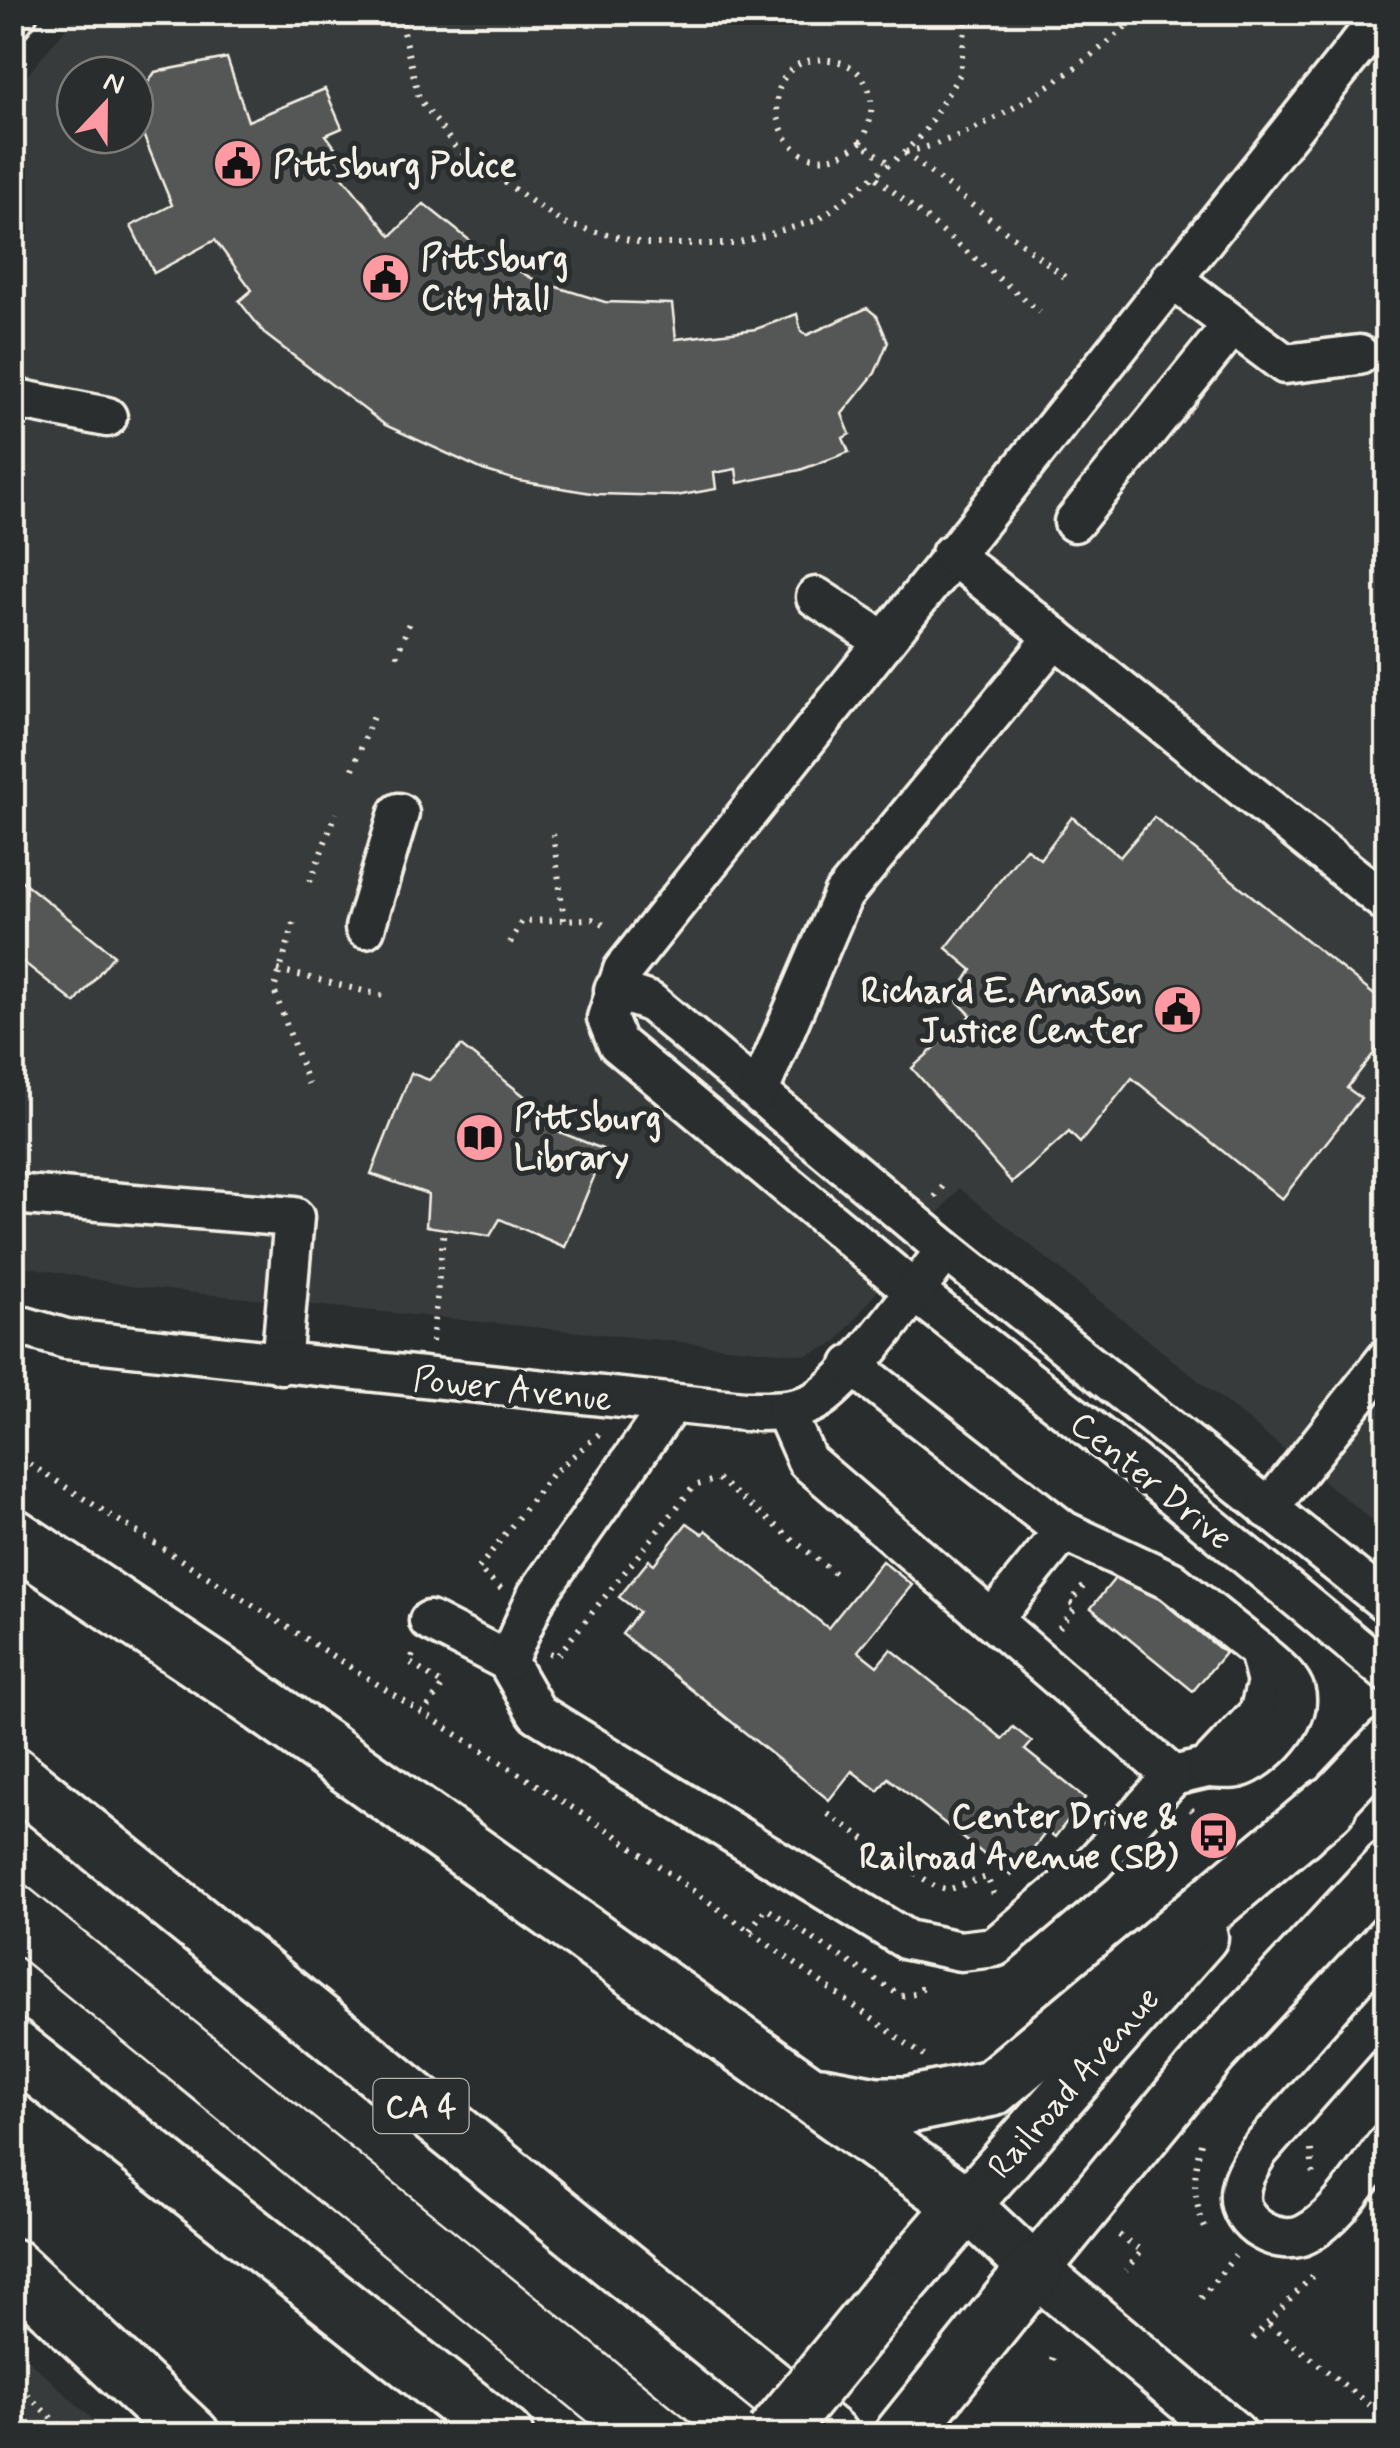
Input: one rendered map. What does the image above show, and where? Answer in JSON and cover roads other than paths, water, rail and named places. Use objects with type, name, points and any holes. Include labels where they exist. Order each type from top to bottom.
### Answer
[{"type":"highway","points":[[12,1536],[230,1682],[966,2205]]},
{"type":"highway","name":"CA 4","points":[[12,1774],[830,2436]]},
{"type":"highway","points":[[814,2094],[876,2106],[908,2105],[992,2088],[1328,1806]]},
{"type":"highway","points":[[12,2047],[505,2436]]},
{"type":"highway","name":"Railroad Avenue","points":[[773,2436],[966,2205]]},
{"type":"highway","points":[[12,2267],[192,2436]]},
{"type":"highway","points":[[902,2436],[1035,2270]]},
{"type":"main road","name":"Railroad Avenue","points":[[966,2205],[1156,1987],[1388,1742]]},
{"type":"main road","points":[[1035,2270],[1212,2054],[1388,1866]]},
{"type":"main road","points":[[966,2205],[1035,2270],[1233,2436]]},
{"type":"street","points":[[12,20],[18,12]]},
{"type":"street","points":[[614,990],[623,970],[882,640],[1385,12]]},
{"type":"street","points":[[1171,278],[1285,364],[1360,355]]},
{"type":"street","points":[[1074,522],[1231,326]]},
{"type":"street","points":[[12,398],[107,417]]},
{"type":"street","points":[[950,554],[1388,904]]},
{"type":"street","points":[[816,597],[882,640]]},
{"type":"street","points":[[759,1091],[843,895],[1055,636]]},
{"type":"street","points":[[365,928],[399,813]]},
{"type":"street","name":"Center Drive","points":[[1388,1604],[946,1250],[650,1002],[614,990],[607,1018],[617,1042],[914,1290],[1145,1472],[1388,1673]]},
{"type":"street","points":[[12,1194],[294,1217],[280,1364]]},
{"type":"street","points":[[946,1250],[852,1365],[819,1399],[785,1411],[807,1461],[1035,1657],[1190,1772]]},
{"type":"street","name":"Power Avenue","points":[[12,1323],[66,1339],[280,1364],[671,1404],[785,1411]]},
{"type":"street","points":[[1268,1509],[1388,1357]]},
{"type":"street","points":[[671,1404],[537,1595],[523,1654],[537,1713],[907,1940],[960,1951],[996,1947],[1259,1712],[1267,1683],[1259,1651],[1171,1581],[1064,1531],[852,1365]]},
{"type":"street","points":[[992,1620],[1064,1531]]},
{"type":"street","points":[[429,1620],[523,1654]]},
{"type":"street","points":[[1388,2004],[1258,2152],[1244,2176],[1239,2198],[1246,2216],[1266,2234],[1282,2239],[1302,2237],[1320,2226],[1388,2142]]},
{"type":"tram line","points":[[12,1874],[708,2436]]},
{"type":"tram line","points":[[12,1951],[605,2436]]},
{"type":"place","name":"Pittsburg Police","points":[[238,164]]},
{"type":"place","name":"Pittsburg City Hall","points":[[386,277]]},
{"type":"place","name":"Richard E. Arnason Justice Center","points":[[1177,1010]]},
{"type":"place","name":"Pittsburg Library","points":[[479,1137]]},
{"type":"place","name":"Center Drive & Railroad Avenue (SB)","points":[[1213,1836]]}]
